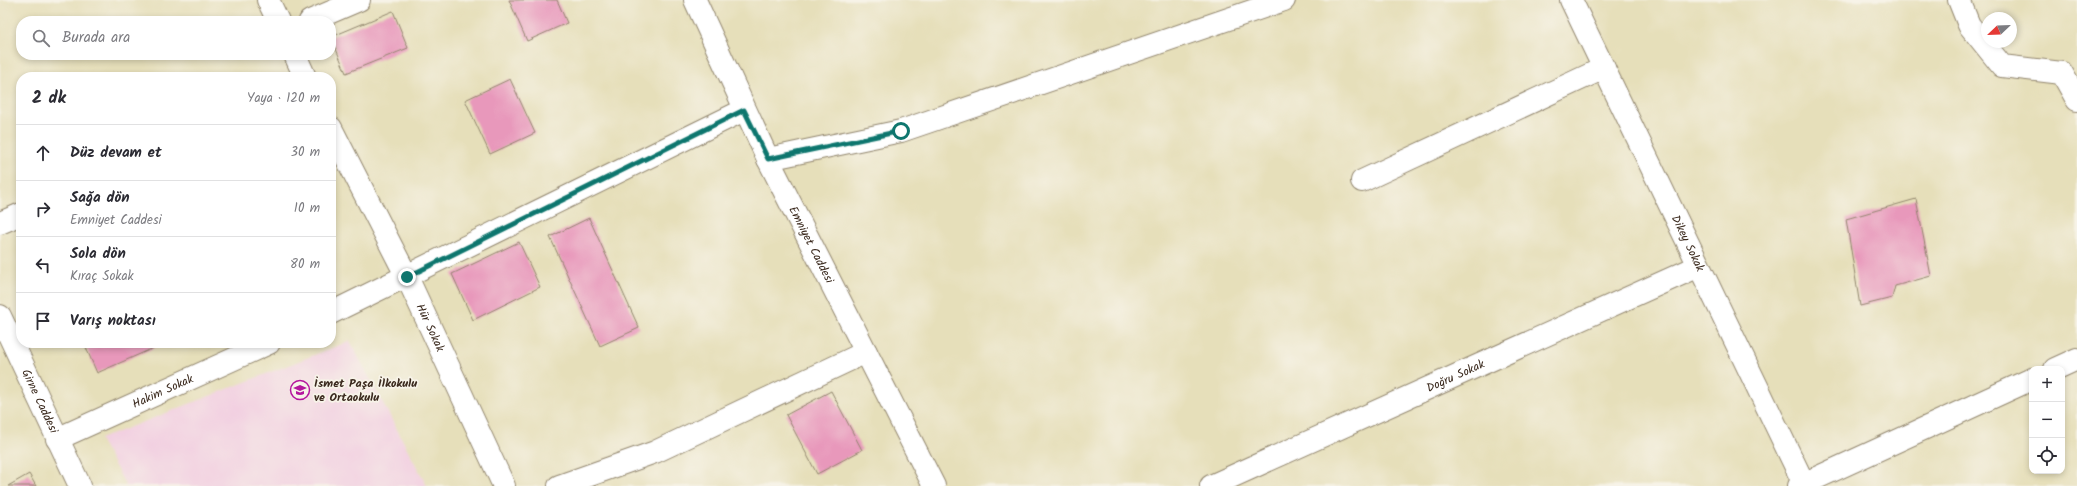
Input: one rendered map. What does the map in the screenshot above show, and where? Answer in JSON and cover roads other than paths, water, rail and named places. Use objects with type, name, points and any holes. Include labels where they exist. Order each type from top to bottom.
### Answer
[{"type":"street","points":[[268,0],[276,16]]},
{"type":"street","points":[[322,16],[359,0]]},
{"type":"street","name":"Emniyet Caddesi","points":[[695,0],[744,110],[768,159],[934,486]]},
{"type":"street","points":[[768,159],[901,131],[1284,0]]},
{"type":"street","name":"Dikey Sokak","points":[[1571,0],[1803,485]]},
{"type":"street","points":[[1959,0],[1969,26],[2002,66],[2069,70],[2077,100]]},
{"type":"street","points":[[297,60],[303,72]]},
{"type":"street","points":[[1362,181],[1604,68]]},
{"type":"street","points":[[336,311],[744,110]]},
{"type":"street","name":"Hür Sokak","points":[[336,138],[407,277],[504,486]]},
{"type":"street","points":[[0,223],[16,216]]},
{"type":"street","name":"Doğru Sokak","points":[[1211,486],[1699,266]]},
{"type":"street","name":"Girne Caddesi","points":[[0,316],[80,486]]},
{"type":"street","name":"Hakim Sokak","points":[[57,439],[258,348]]},
{"type":"street","points":[[559,486],[655,452],[866,352]]},
{"type":"street","points":[[2062,366],[2077,359]]},
{"type":"street","points":[[1803,485],[2029,380]]},
{"type":"place","name":"İsmet Paşa İlkokulu ve Ortaokulu","points":[[300,390]]}]
